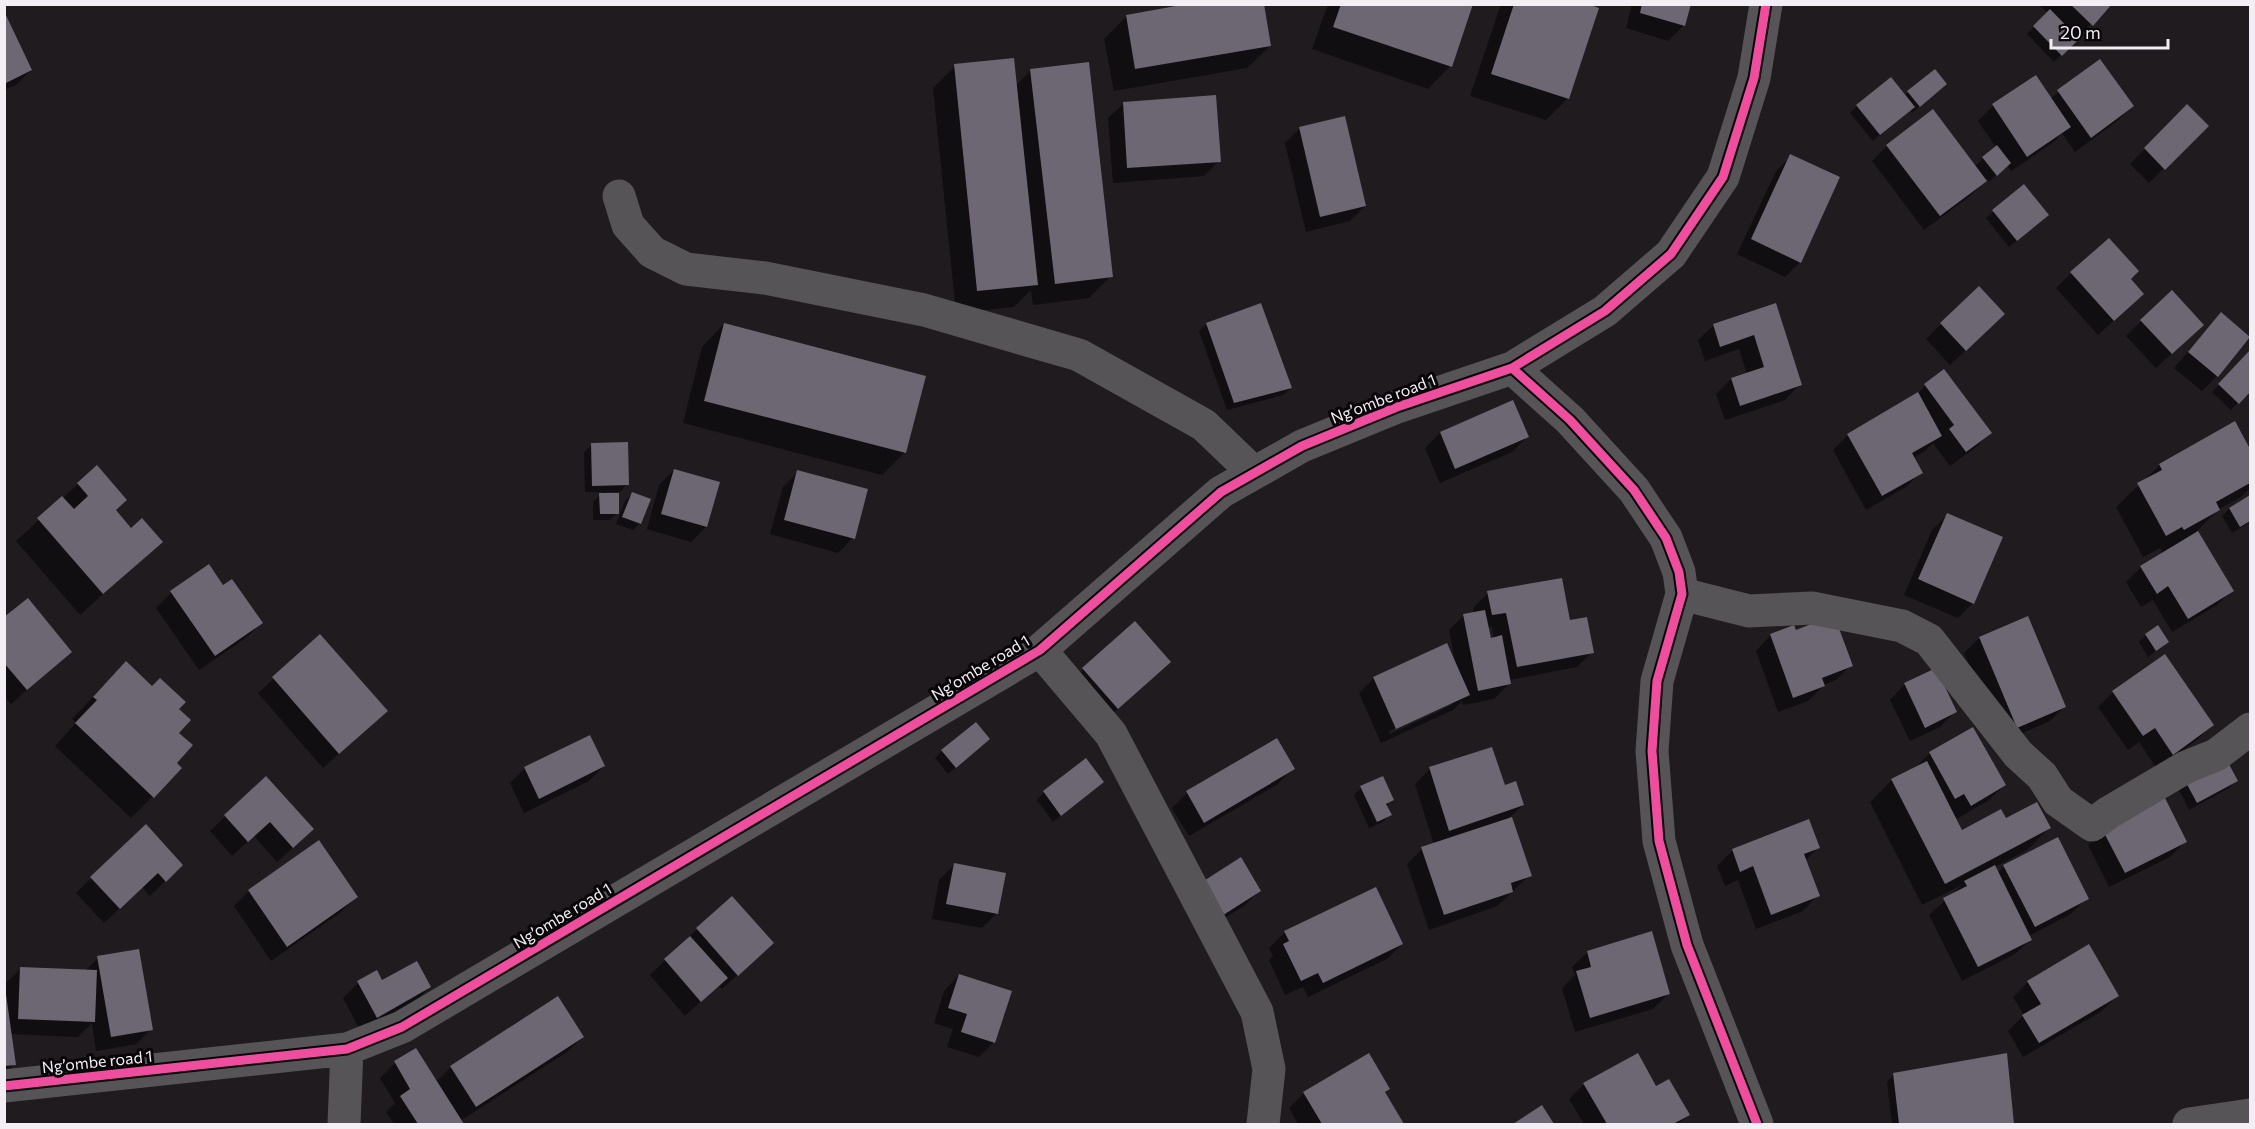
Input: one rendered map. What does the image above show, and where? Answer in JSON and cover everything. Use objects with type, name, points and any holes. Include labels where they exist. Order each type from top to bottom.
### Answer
[{"type":"street","name":"Ng’ombe road 1","points":[[4,1086],[347,1049],[402,1027],[1040,650],[1221,492],[1302,446],[1396,407],[1512,368],[1605,311],[1671,254],[1723,177],[1754,78],[1766,4]]},
{"type":"street","points":[[619,196],[628,225],[652,252],[686,269],[765,278],[924,310],[1079,355],[1204,425],[1254,473]]},
{"type":"street","points":[[1512,368],[1570,420],[1634,490],[1666,538],[1679,572],[1682,594],[1658,681],[1652,751],[1659,842],[1687,945],[1757,1125]]},
{"type":"street","points":[[1682,594],[1749,611],[1812,608],[1824,610],[1902,626],[1929,640],[2018,754],[2042,776],[2058,801],[2092,825],[2108,813],[2186,767],[2216,755],[2250,729]]},
{"type":"street","points":[[1040,650],[1111,734],[1257,1012],[1269,1069],[1263,1125]]},
{"type":"street","points":[[344,1125],[347,1049]]},
{"type":"street","points":[[2188,1125],[2250,1115]]},
{"type":"building","points":[[1187,4],[1264,4],[1271,46],[1135,69],[1126,15]]},
{"type":"building","points":[[1341,4],[1473,4],[1452,67],[1333,27]]},
{"type":"building","points":[[1514,4],[1588,4],[1599,8],[1569,99],[1491,74]]},
{"type":"building","points":[[1642,4],[1691,4],[1685,26],[1640,13]]},
{"type":"building","points":[[2070,4],[2112,4],[2093,26]]},
{"type":"building","points":[[2050,9],[2079,39],[2062,56],[2033,26]]},
{"type":"building","points":[[4,11],[32,70],[4,84]]},
{"type":"building","points":[[1014,58],[1038,285],[977,291],[954,64]]},
{"type":"building","points":[[2100,59],[2134,106],[2091,138],[2057,90]]},
{"type":"building","points":[[1089,62],[1113,277],[1055,284],[1030,69]]},
{"type":"building","points":[[1935,69],[1947,84],[1920,107],[1907,91]]},
{"type":"building","points":[[2036,75],[2071,127],[2027,157],[1992,104]]},
{"type":"building","points":[[1891,77],[1915,107],[1880,135],[1856,105]]},
{"type":"building","points":[[1216,95],[1221,162],[1127,168],[1123,102]]},
{"type":"building","points":[[2187,104],[2209,126],[2165,170],[2144,148]]},
{"type":"building","points":[[1933,109],[1987,181],[1940,216],[1886,145]]},
{"type":"building","points":[[1345,116],[1366,206],[1320,217],[1299,127]]},
{"type":"building","points":[[1997,145],[2011,163],[1997,176],[1982,157]]},
{"type":"building","points":[[1790,154],[1840,177],[1801,263],[1751,239]]},
{"type":"building","points":[[2024,184],[2049,215],[2017,241],[1992,210]]},
{"type":"building","points":[[2109,238],[2139,271],[2131,279],[2144,294],[2114,321],[2070,272]]},
{"type":"building","points":[[1979,286],[2005,314],[1966,351],[1940,323]]},
{"type":"building","points":[[2172,290],[2204,325],[2172,354],[2140,320]]},
{"type":"building","points":[[1261,303],[1292,388],[1234,403],[1206,323]]},
{"type":"building","points":[[1776,303],[1802,385],[1740,406],[1731,378],[1764,367],[1754,335],[1720,347],[1713,324]]},
{"type":"building","points":[[2221,312],[2250,337],[2218,377],[2188,352]]},
{"type":"building","points":[[724,323],[926,376],[906,453],[704,401]]},
{"type":"building","points":[[2250,350],[2250,392],[2239,404],[2218,384]]},
{"type":"building","points":[[1944,369],[1992,433],[1966,452],[1949,429],[1954,425],[1924,384]]},
{"type":"building","points":[[1918,392],[1942,436],[1912,453],[1923,473],[1882,496],[1847,434]]},
{"type":"building","points":[[1513,400],[1529,437],[1455,469],[1440,432]]},
{"type":"building","points":[[2235,421],[2250,449],[2250,483],[2216,502],[2220,510],[2184,530],[2182,527],[2166,536],[2137,483],[2162,470],[2159,464]]},
{"type":"building","points":[[628,442],[629,485],[592,486],[591,443]]},
{"type":"building","points":[[97,465],[127,500],[116,510],[131,528],[142,518],[163,542],[103,594],[37,518],[62,496],[74,509],[88,496],[77,483]]},
{"type":"building","points":[[674,469],[720,482],[707,527],[661,514]]},
{"type":"building","points":[[797,470],[868,489],[855,539],[784,520]]},
{"type":"building","points":[[632,492],[651,499],[641,524],[622,517]]},
{"type":"building","points":[[599,493],[619,493],[619,514],[600,514]]},
{"type":"building","points":[[2250,495],[2250,521],[2240,527],[2229,508]]},
{"type":"building","points":[[1947,513],[2003,537],[1974,604],[1918,579]]},
{"type":"building","points":[[2198,531],[2234,591],[2188,619],[2168,586],[2157,594],[2140,566]]},
{"type":"building","points":[[209,564],[223,585],[232,579],[263,623],[215,656],[170,591]]},
{"type":"building","points":[[1562,578],[1570,620],[1587,617],[1594,653],[1517,667],[1506,613],[1492,615],[1487,591]]},
{"type":"building","points":[[28,598],[72,652],[27,690],[4,663],[4,617]]},
{"type":"building","points":[[1485,610],[1491,638],[1502,635],[1511,684],[1478,691],[1463,614]]},
{"type":"building","points":[[1834,615],[1853,666],[1822,678],[1825,686],[1793,698],[1770,634],[1794,625],[1796,630]]},
{"type":"building","points":[[2028,616],[2066,707],[2017,728],[1979,637]]},
{"type":"building","points":[[1135,621],[1171,662],[1118,709],[1082,668]]},
{"type":"building","points":[[2158,625],[2169,642],[2156,651],[2145,634]]},
{"type":"building","points":[[320,634],[388,711],[339,754],[272,677]]},
{"type":"building","points":[[1447,643],[1470,695],[1396,729],[1373,677]]},
{"type":"building","points":[[2165,654],[2214,725],[2173,755],[2155,728],[2143,736],[2112,691]]},
{"type":"building","points":[[126,661],[152,686],[160,678],[186,702],[179,709],[191,720],[179,733],[193,745],[177,763],[182,768],[154,798],[75,723],[97,700],[93,697]]},
{"type":"building","points":[[1936,668],[1957,712],[1925,728],[1904,683]]},
{"type":"building","points":[[976,722],[990,739],[956,768],[941,750]]},
{"type":"building","points":[[1973,727],[2006,785],[1971,806],[1964,794],[1955,799],[1929,752]]},
{"type":"building","points":[[590,735],[605,766],[539,799],[524,767]]},
{"type":"building","points":[[1277,738],[1295,769],[1204,823],[1186,791]]},
{"type":"building","points":[[1492,747],[1505,785],[1516,781],[1524,805],[1449,831],[1429,767]]},
{"type":"building","points":[[2224,755],[2238,781],[2197,803],[2183,777]]},
{"type":"building","points":[[1086,758],[1104,782],[1061,816],[1043,791]]},
{"type":"building","points":[[1927,761],[1962,830],[2001,809],[2006,818],[2037,802],[2051,828],[1945,884],[1891,779]]},
{"type":"building","points":[[266,776],[314,829],[293,848],[270,822],[248,842],[224,815]]},
{"type":"building","points":[[1383,776],[1394,800],[1386,804],[1392,815],[1377,822],[1360,786]]},
{"type":"building","points":[[2163,794],[2187,842],[2125,873],[2102,829]]},
{"type":"building","points":[[1512,817],[1532,876],[1511,883],[1513,892],[1444,915],[1421,847]]},
{"type":"building","points":[[1809,819],[1820,848],[1804,854],[1820,896],[1771,915],[1753,866],[1740,872],[1732,849]]},
{"type":"building","points":[[146,824],[183,865],[166,882],[158,873],[120,909],[90,877]]},
{"type":"building","points":[[2058,837],[2089,899],[2035,927],[2003,865]]},
{"type":"building","points":[[319,840],[358,897],[287,947],[248,890]]},
{"type":"building","points":[[1241,857],[1261,891],[1217,919],[1196,886]]},
{"type":"building","points":[[954,863],[1006,873],[998,914],[946,904]]},
{"type":"building","points":[[1995,865],[2032,940],[1978,967],[1943,898],[1967,886],[1964,881]]},
{"type":"building","points":[[1376,887],[1403,944],[1323,983],[1318,973],[1301,981],[1283,944],[1289,941],[1284,931]]},
{"type":"building","points":[[732,896],[774,943],[738,976],[696,928]]},
{"type":"building","points":[[1652,931],[1670,994],[1590,1018],[1576,971],[1591,967],[1587,951]]},
{"type":"building","points":[[690,936],[728,978],[701,1002],[664,959]]},
{"type":"building","points":[[2089,944],[2119,996],[2039,1043],[2022,1015],[2041,1004],[2027,981]]},
{"type":"building","points":[[139,949],[153,1030],[111,1037],[97,956]]},
{"type":"building","points":[[417,961],[431,987],[377,1018],[357,981],[377,970],[382,980]]},
{"type":"building","points":[[20,967],[97,970],[95,1022],[18,1019]]},
{"type":"building","points":[[959,974],[1012,991],[995,1043],[961,1032],[967,1014],[948,1008]]},
{"type":"building","points":[[4,980],[16,1065],[4,1066]]},
{"type":"building","points":[[558,996],[584,1037],[476,1107],[450,1066]]},
{"type":"building","points":[[416,1048],[464,1124],[418,1124],[400,1096],[410,1089],[394,1061]]},
{"type":"building","points":[[1369,1053],[1390,1089],[1385,1092],[1404,1124],[1322,1124],[1303,1092]]},
{"type":"building","points":[[1638,1053],[1656,1086],[1669,1079],[1690,1115],[1673,1124],[1607,1124],[1583,1083]]},
{"type":"building","points":[[2007,1053],[2014,1124],[1899,1124],[1893,1073]]},
{"type":"building","points":[[1542,1105],[1554,1124],[1513,1124]]},
{"type":"cycle path","points":[[4,1086],[347,1049],[402,1027],[1040,650],[1221,492],[1302,446],[1397,407],[1512,368],[1605,311],[1671,254],[1723,177],[1754,78],[1766,4]]},
{"type":"cycle path","points":[[1512,368],[1570,420],[1634,490],[1666,538],[1679,572],[1682,594],[1657,681],[1652,751],[1659,841],[1687,945],[1757,1124]]}]
